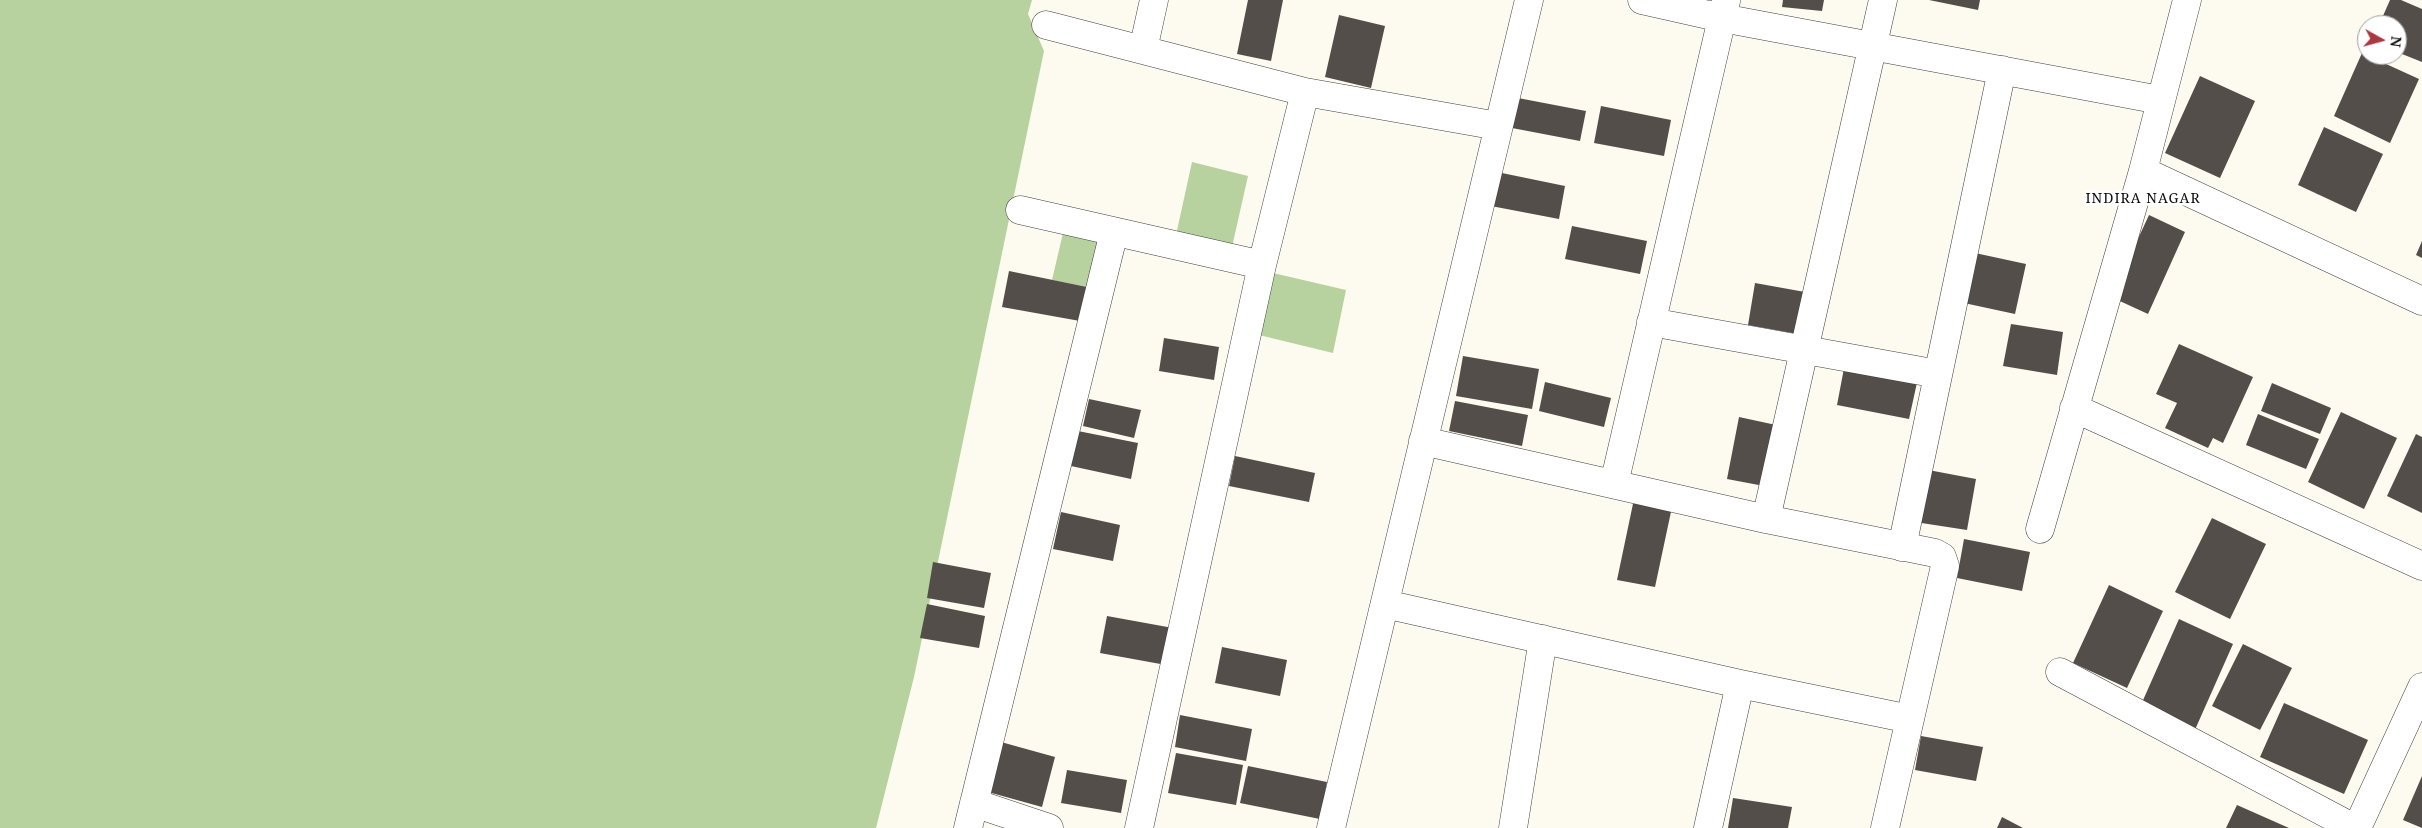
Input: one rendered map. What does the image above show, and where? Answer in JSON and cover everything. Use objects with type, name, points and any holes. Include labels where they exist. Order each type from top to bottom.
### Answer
[{"type":"street","points":[[1143,50],[1154,0]]},
{"type":"street","points":[[1332,828],[1529,0]]},
{"type":"street","points":[[1642,0],[1724,9],[1872,46],[2160,100]]},
{"type":"street","points":[[1766,519],[1883,0]]},
{"type":"street","points":[[2040,530],[2143,171],[2187,0]]},
{"type":"street","points":[[1614,484],[1724,9]]},
{"type":"street","points":[[1046,25],[1305,92],[1498,126]]},
{"type":"street","points":[[1902,547],[2002,70]]},
{"type":"street","points":[[1139,828],[1262,265],[1305,92]]},
{"type":"street","points":[[2143,171],[2422,301]]},
{"type":"street","points":[[1020,210],[1262,265]]},
{"type":"street","points":[[1049,828],[971,816],[1114,232]]},
{"type":"street","points":[[1651,322],[1938,374]]},
{"type":"street","points":[[2074,408],[2422,566]]},
{"type":"street","points":[[1424,441],[1766,519],[1935,553],[1942,557],[1945,566],[1885,828]]},
{"type":"street","points":[[1385,604],[1740,684],[1910,719]]},
{"type":"street","points":[[1513,828],[1543,639]]},
{"type":"street","points":[[2060,672],[2356,828],[2422,687]]},
{"type":"street","points":[[1708,828],[1740,684]]},
{"type":"green space","points":[[0,0],[1032,0],[1028,14],[1044,51],[914,677],[876,828],[0,828]]},
{"type":"green space","points":[[1192,162],[1248,176],[1232,247],[1176,235]]},
{"type":"green space","points":[[1063,233],[1098,241],[1087,287],[1052,280]]},
{"type":"green space","points":[[1273,273],[1346,290],[1333,353],[1259,335]]},
{"type":"building","points":[[1248,0],[1283,0],[1271,61],[1237,54]]},
{"type":"building","points":[[1783,0],[1824,0],[1822,11],[1782,7]]},
{"type":"building","points":[[1929,0],[1980,0],[1978,10]]},
{"type":"building","points":[[2390,0],[2401,0],[2422,9],[2422,62],[2407,56],[2407,15],[2383,15]]},
{"type":"building","points":[[1339,15],[1385,26],[1371,88],[1325,77]]},
{"type":"building","points":[[2357,64],[2388,65],[2419,79],[2390,143],[2334,116]]},
{"type":"building","points":[[2200,76],[2255,101],[2220,178],[2165,153]]},
{"type":"building","points":[[1518,98],[1586,111],[1580,141],[1512,128]]},
{"type":"building","points":[[1601,106],[1671,120],[1664,156],[1594,143]]},
{"type":"building","points":[[2324,127],[2383,154],[2356,212],[2298,185]]},
{"type":"building","points":[[1497,172],[1565,186],[1559,219],[1491,206]]},
{"type":"building","points":[[2149,215],[2185,232],[2148,314],[2111,297]]},
{"type":"building","points":[[1572,226],[1647,241],[1640,274],[1565,259]]},
{"type":"building","points":[[2422,241],[2422,258],[2416,255]]},
{"type":"building","points":[[1975,253],[2026,264],[2015,314],[1964,303]]},
{"type":"building","points":[[1009,271],[1087,287],[1080,321],[1002,307]]},
{"type":"building","points":[[1755,283],[1805,292],[1798,334],[1748,325]]},
{"type":"building","points":[[2011,324],[2063,332],[2057,375],[2003,366]]},
{"type":"building","points":[[1164,338],[1219,347],[1214,380],[1159,371]]},
{"type":"building","points":[[2179,344],[2253,377],[2223,443],[2213,438],[2208,448],[2165,428],[2177,403],[2156,394]]},
{"type":"building","points":[[1463,356],[1539,369],[1532,409],[1456,396]]},
{"type":"building","points":[[1845,363],[1918,378],[1909,419],[1837,405]]},
{"type":"building","points":[[1545,382],[1611,398],[1604,427],[1539,411]]},
{"type":"building","points":[[2272,383],[2331,408],[2320,434],[2261,411]]},
{"type":"building","points":[[1089,399],[1141,410],[1134,438],[1083,426]]},
{"type":"building","points":[[1455,401],[1528,415],[1522,446],[1449,431]]},
{"type":"building","points":[[2341,412],[2397,438],[2364,509],[2308,482]]},
{"type":"building","points":[[2258,414],[2319,439],[2306,469],[2246,445]]},
{"type":"building","points":[[1739,417],[1776,425],[1764,486],[1727,479]]},
{"type":"building","points":[[1078,431],[1138,443],[1131,479],[1071,466]]},
{"type":"building","points":[[2416,434],[2422,437],[2422,513],[2387,496]]},
{"type":"building","points":[[1235,456],[1315,473],[1309,502],[1229,486]]},
{"type":"building","points":[[1923,469],[1976,479],[1967,530],[1915,522]]},
{"type":"building","points":[[1634,499],[1672,507],[1655,587],[1617,580]]},
{"type":"building","points":[[1061,512],[1120,525],[1113,561],[1053,549]]},
{"type":"building","points":[[2212,518],[2266,544],[2230,619],[2175,592]]},
{"type":"building","points":[[1964,539],[2030,552],[2022,591],[1957,578]]},
{"type":"building","points":[[933,562],[991,573],[984,608],[927,598]]},
{"type":"building","points":[[2109,585],[2163,611],[2127,688],[2073,663]]},
{"type":"building","points":[[927,604],[985,616],[979,648],[920,638]]},
{"type":"building","points":[[1107,616],[1173,628],[1166,665],[1100,653]]},
{"type":"building","points":[[2179,619],[2233,644],[2194,732],[2140,707]]},
{"type":"building","points":[[2243,644],[2292,668],[2260,730],[2212,706]]},
{"type":"building","points":[[1222,647],[1287,660],[1280,696],[1215,683]]},
{"type":"building","points":[[2284,703],[2368,740],[2344,794],[2260,757]]},
{"type":"building","points":[[1180,715],[1252,729],[1246,761],[1175,747]]},
{"type":"building","points":[[1921,736],[1983,747],[1976,781],[1915,770]]},
{"type":"building","points":[[1001,742],[1055,757],[1042,807],[988,792]]},
{"type":"building","points":[[1176,753],[1243,765],[1236,805],[1168,793]]},
{"type":"building","points":[[1248,766],[1327,782],[1320,819],[1240,803]]},
{"type":"building","points":[[1067,770],[1127,780],[1121,813],[1061,803]]},
{"type":"building","points":[[2422,776],[2422,828],[2403,820]]},
{"type":"building","points":[[1733,798],[1792,807],[1788,828],[1728,828]]},
{"type":"building","points":[[2237,805],[2289,828],[2226,828]]},
{"type":"building","points":[[2002,817],[2023,828],[1997,828]]},
{"type":"district","name":"INDIRA NAGAR","points":[[2143,199]]}]
